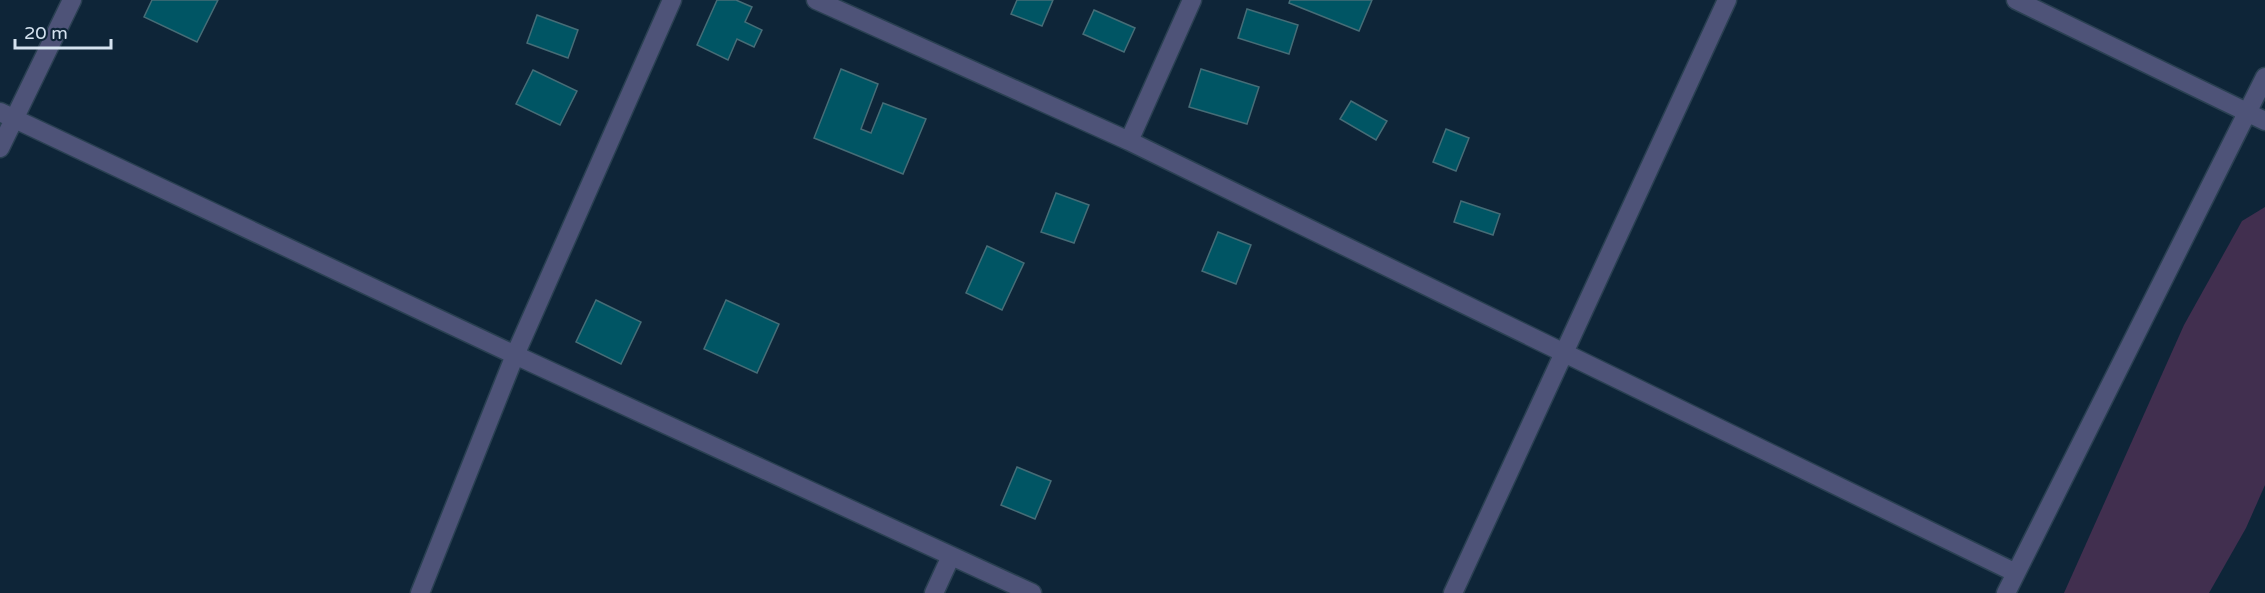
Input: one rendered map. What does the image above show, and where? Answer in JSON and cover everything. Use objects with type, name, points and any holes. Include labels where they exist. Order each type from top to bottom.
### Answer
[{"type":"street","points":[[0,148],[7,115],[72,0]]},
{"type":"street","points":[[420,593],[515,355],[672,0]]},
{"type":"street","points":[[816,0],[1129,141],[2016,573]]},
{"type":"street","points":[[1129,141],[1192,0]]},
{"type":"street","points":[[1453,593],[1727,0]]},
{"type":"street","points":[[2016,0],[2265,121]]},
{"type":"street","points":[[2006,593],[2265,77]]},
{"type":"street","points":[[7,115],[515,355],[1032,593]]},
{"type":"street","points":[[934,593],[951,556]]},
{"type":"shaded area","points":[[2265,207],[2265,485],[2246,528],[2209,593],[2064,593],[2184,325],[2242,221]]},
{"type":"building","points":[[152,0],[218,0],[197,42],[144,17]]},
{"type":"building","points":[[717,0],[736,0],[752,7],[745,22],[762,30],[754,47],[737,39],[728,60],[697,45]]},
{"type":"building","points":[[1017,0],[1053,0],[1042,26],[1011,14]]},
{"type":"building","points":[[1290,0],[1372,0],[1359,31],[1289,3]]},
{"type":"building","points":[[1247,9],[1298,25],[1289,54],[1238,38]]},
{"type":"building","points":[[1094,10],[1135,28],[1124,52],[1083,34]]},
{"type":"building","points":[[537,15],[578,30],[568,58],[527,43]]},
{"type":"building","points":[[841,69],[878,84],[861,129],[871,133],[883,103],[926,119],[903,174],[814,138]]},
{"type":"building","points":[[1201,69],[1259,87],[1247,124],[1189,107]]},
{"type":"building","points":[[533,70],[577,91],[560,125],[516,104]]},
{"type":"building","points":[[1351,101],[1387,121],[1376,140],[1340,119]]},
{"type":"building","points":[[1446,129],[1469,138],[1456,171],[1433,162]]},
{"type":"building","points":[[1056,193],[1089,205],[1074,243],[1041,232]]},
{"type":"building","points":[[1461,201],[1500,214],[1493,235],[1454,222]]},
{"type":"building","points":[[1218,232],[1251,245],[1236,284],[1202,271]]},
{"type":"building","points":[[987,246],[1024,263],[1002,310],[966,293]]},
{"type":"building","points":[[596,300],[641,322],[621,364],[576,342]]},
{"type":"building","points":[[726,300],[779,324],[757,373],[704,349]]},
{"type":"building","points":[[1017,467],[1051,481],[1035,519],[1001,505]]}]
